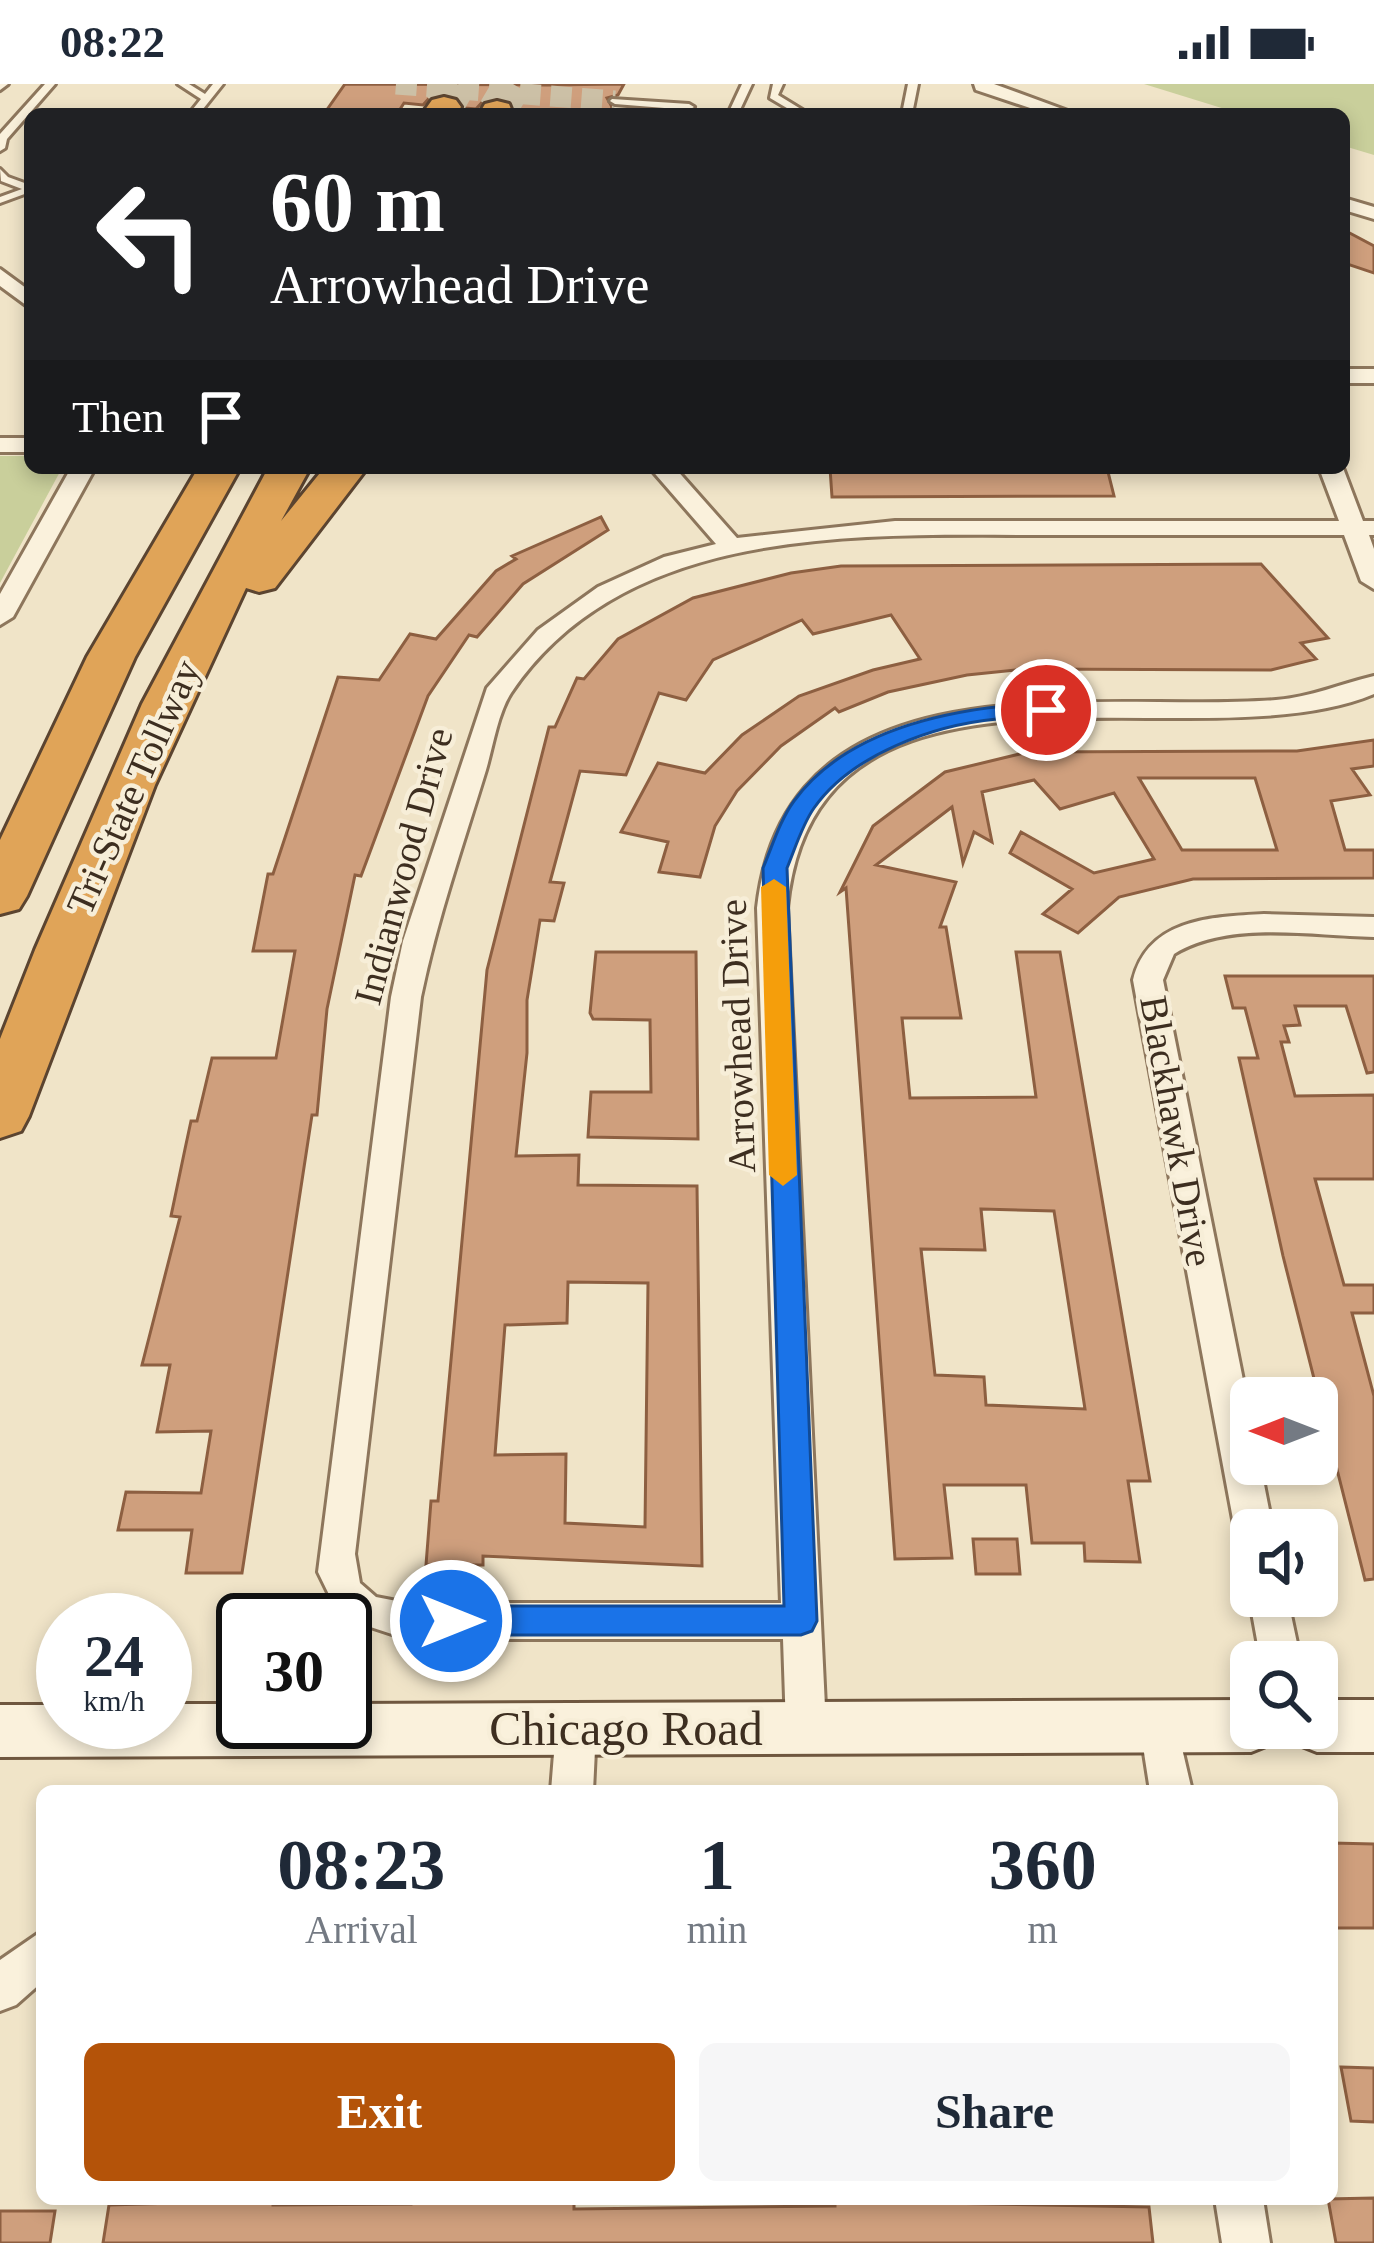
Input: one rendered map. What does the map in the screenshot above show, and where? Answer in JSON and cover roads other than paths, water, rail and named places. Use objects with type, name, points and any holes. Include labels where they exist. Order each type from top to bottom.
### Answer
[{"type":"highway","points":[[4,887],[27,779],[89,632],[173,474]]},
{"type":"highway","name":"Tri-State Tollway","points":[[4,887],[111,657],[216,474]]},
{"type":"highway","name":"Tri-State Tollway","points":[[0,1116],[76,913],[180,676],[286,474]]},
{"type":"highway","points":[[180,676],[341,474]]},
{"type":"street","points":[[982,86],[1048,108]]},
{"type":"street","points":[[1024,108],[1033,103]]},
{"type":"street","points":[[0,275],[24,297]]},
{"type":"street","points":[[0,616],[80,474]]},
{"type":"street","points":[[667,474],[731,545]]},
{"type":"street","points":[[1333,474],[1364,528],[1374,581]]},
{"type":"street","name":"Indianwood Drive","points":[[801,1621],[407,1621],[373,1615],[349,1602],[337,1575],[406,997],[418,941],[496,694],[539,638],[567,615],[646,573],[731,545],[885,528],[1364,528]]},
{"type":"street","name":"Arrowhead Drive","points":[[806,1728],[772,908],[775,868],[803,805],[830,777],[866,754],[910,732],[952,721],[995,712],[1046,710],[1289,709],[1329,701],[1374,684]]},
{"type":"street","name":"Blackhawk Drive","points":[[1250,1509],[1148,980],[1152,960],[1163,946],[1196,932],[1270,926],[1374,927]]},
{"type":"street","name":"Chicago Road","points":[[0,1731],[1230,1726]]},
{"type":"street","points":[[1338,1726],[1374,1726]]},
{"type":"street","points":[[1160,1727],[1170,1785]]},
{"type":"street","points":[[572,1785],[576,1729]]},
{"type":"street","points":[[0,1989],[36,1958]]},
{"type":"street","points":[[1240,2205],[1246,2243]]},
{"type":"lane","points":[[29,108],[50,84]]},
{"type":"lane","points":[[183,84],[206,98]]},
{"type":"lane","points":[[198,108],[218,84]]},
{"type":"lane","points":[[778,84],[773,96],[794,108]]},
{"type":"lane","points":[[615,101],[689,107]]},
{"type":"lane","points":[[0,148],[2,138],[24,113]]},
{"type":"tunnel","points":[[396,84],[615,101]]},
{"type":"tunnel","points":[[444,107],[457,84]]},
{"type":"tunnel","points":[[499,108],[513,84]]}]
